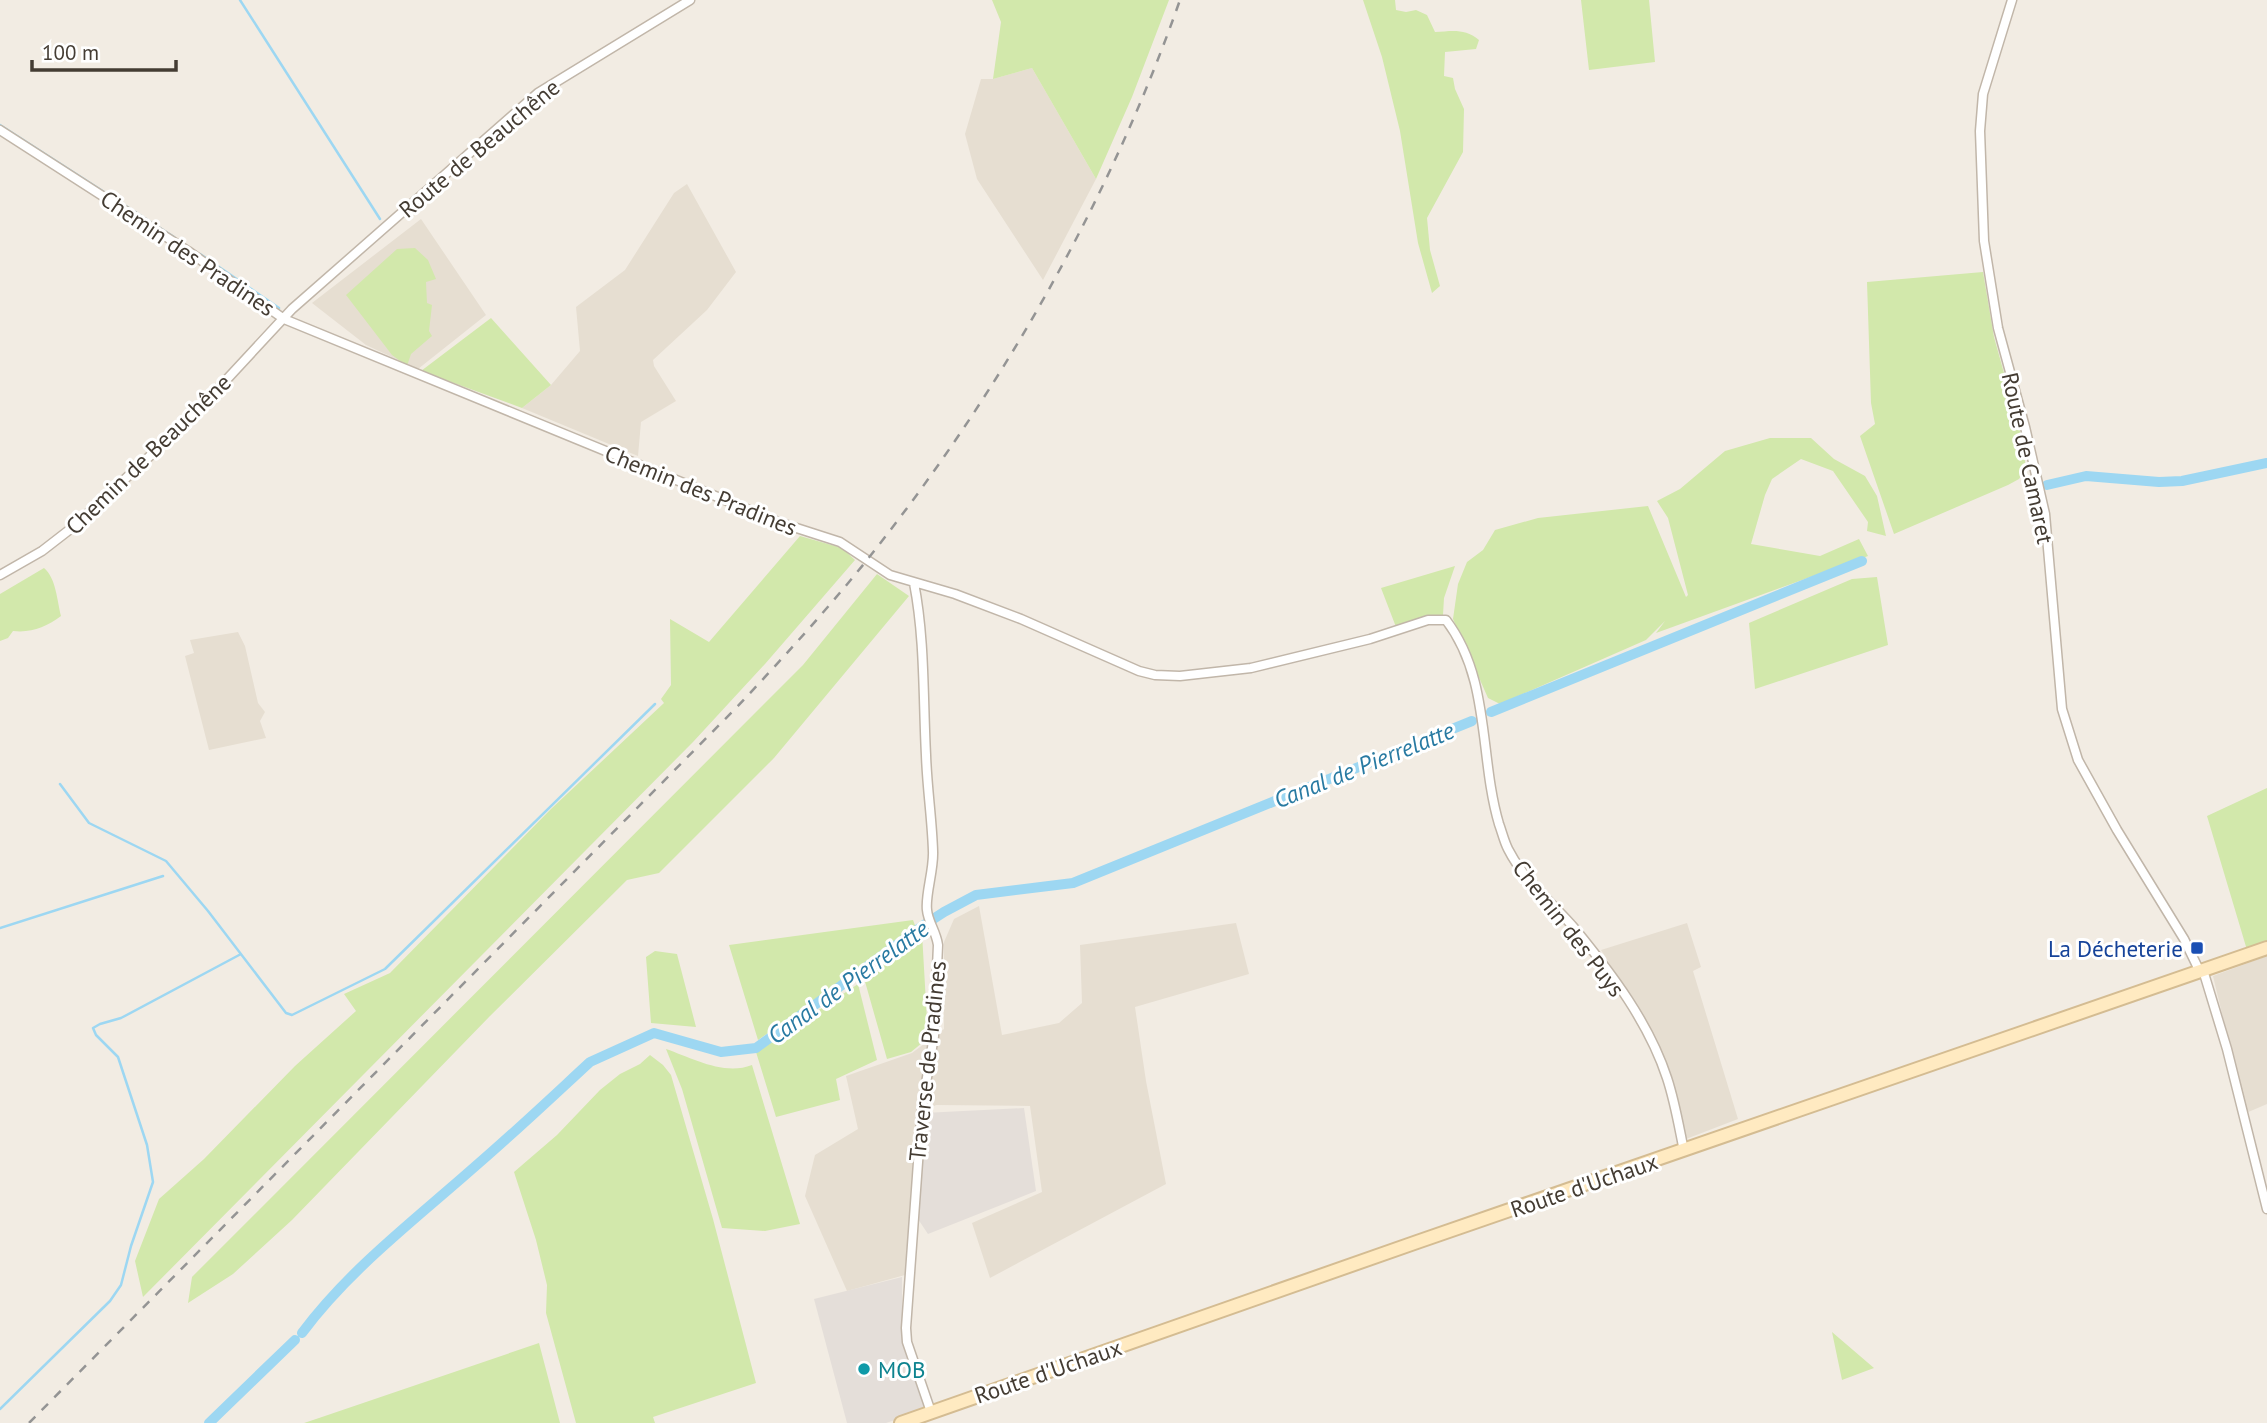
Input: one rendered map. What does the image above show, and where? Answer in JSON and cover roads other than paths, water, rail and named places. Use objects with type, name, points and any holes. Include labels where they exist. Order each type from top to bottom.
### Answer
[{"type":"main road","name":"Route d'Uchaux","points":[[901,1423],[2267,948]]},
{"type":"street","name":"Route de Beauchêne","points":[[284,319],[292,309],[538,93],[690,0]]},
{"type":"street","name":"Route de Camaret","points":[[2012,0],[1983,94],[1980,131],[1984,241],[1998,328],[2045,514],[2062,709],[2078,760],[2201,971],[2227,1049],[2267,1209]]},
{"type":"street","name":"Chemin des Pradines","points":[[0,130],[188,251],[284,319],[790,527],[840,542],[881,570],[1021,619],[1139,671],[1180,676],[1264,666],[1370,639],[1427,620],[1446,620]]},
{"type":"street","name":"Chemin de Beauchêne","points":[[0,575],[42,551],[73,527],[190,419],[284,319]]},
{"type":"street","name":"Traverse de Pradines","points":[[915,583],[933,837],[932,879],[926,903],[938,945],[934,1036],[922,1107],[906,1328],[907,1342],[932,1412]]},
{"type":"street","name":"Chemin des Puys","points":[[1446,620],[1455,632],[1479,695],[1492,800],[1507,848],[1532,885],[1570,923],[1591,949],[1645,1027],[1668,1079],[1684,1151]]},
{"type":"waterway","points":[[240,0],[380,219]]},
{"type":"waterway","points":[[0,125],[174,237]]},
{"type":"waterway","points":[[200,254],[279,308]]},
{"type":"waterway","name":"Canal de Pierrelatte","points":[[2047,485],[2086,476],[2159,482],[2182,481],[2267,463]]},
{"type":"waterway","name":"Canal de Pierrelatte","points":[[1491,712],[1862,561]]},
{"type":"waterway","points":[[60,784],[89,823],[166,861],[286,1013],[292,1015],[385,969],[655,704]]},
{"type":"waterway","name":"Canal de Pierrelatte","points":[[302,1333],[361,1267],[590,1062],[654,1033],[721,1052],[756,1048],[921,927],[976,895],[1073,883],[1472,721]]},
{"type":"waterway","points":[[0,928],[163,876]]},
{"type":"waterway","points":[[0,1409],[110,1301],[121,1285],[153,1182],[147,1145],[118,1057],[96,1035],[93,1028],[121,1018],[241,954]]},
{"type":"waterway","name":"Canal de Pierrelatte","points":[[209,1423],[295,1340]]},
{"type":"railway","points":[[29,1423],[737,707],[804,635],[867,560],[962,430],[1047,293],[1120,149],[1180,0]]},
{"type":"place","name":"La Décheterie","points":[[2197,948]]},
{"type":"place","name":"MOB","points":[[864,1369]]}]
